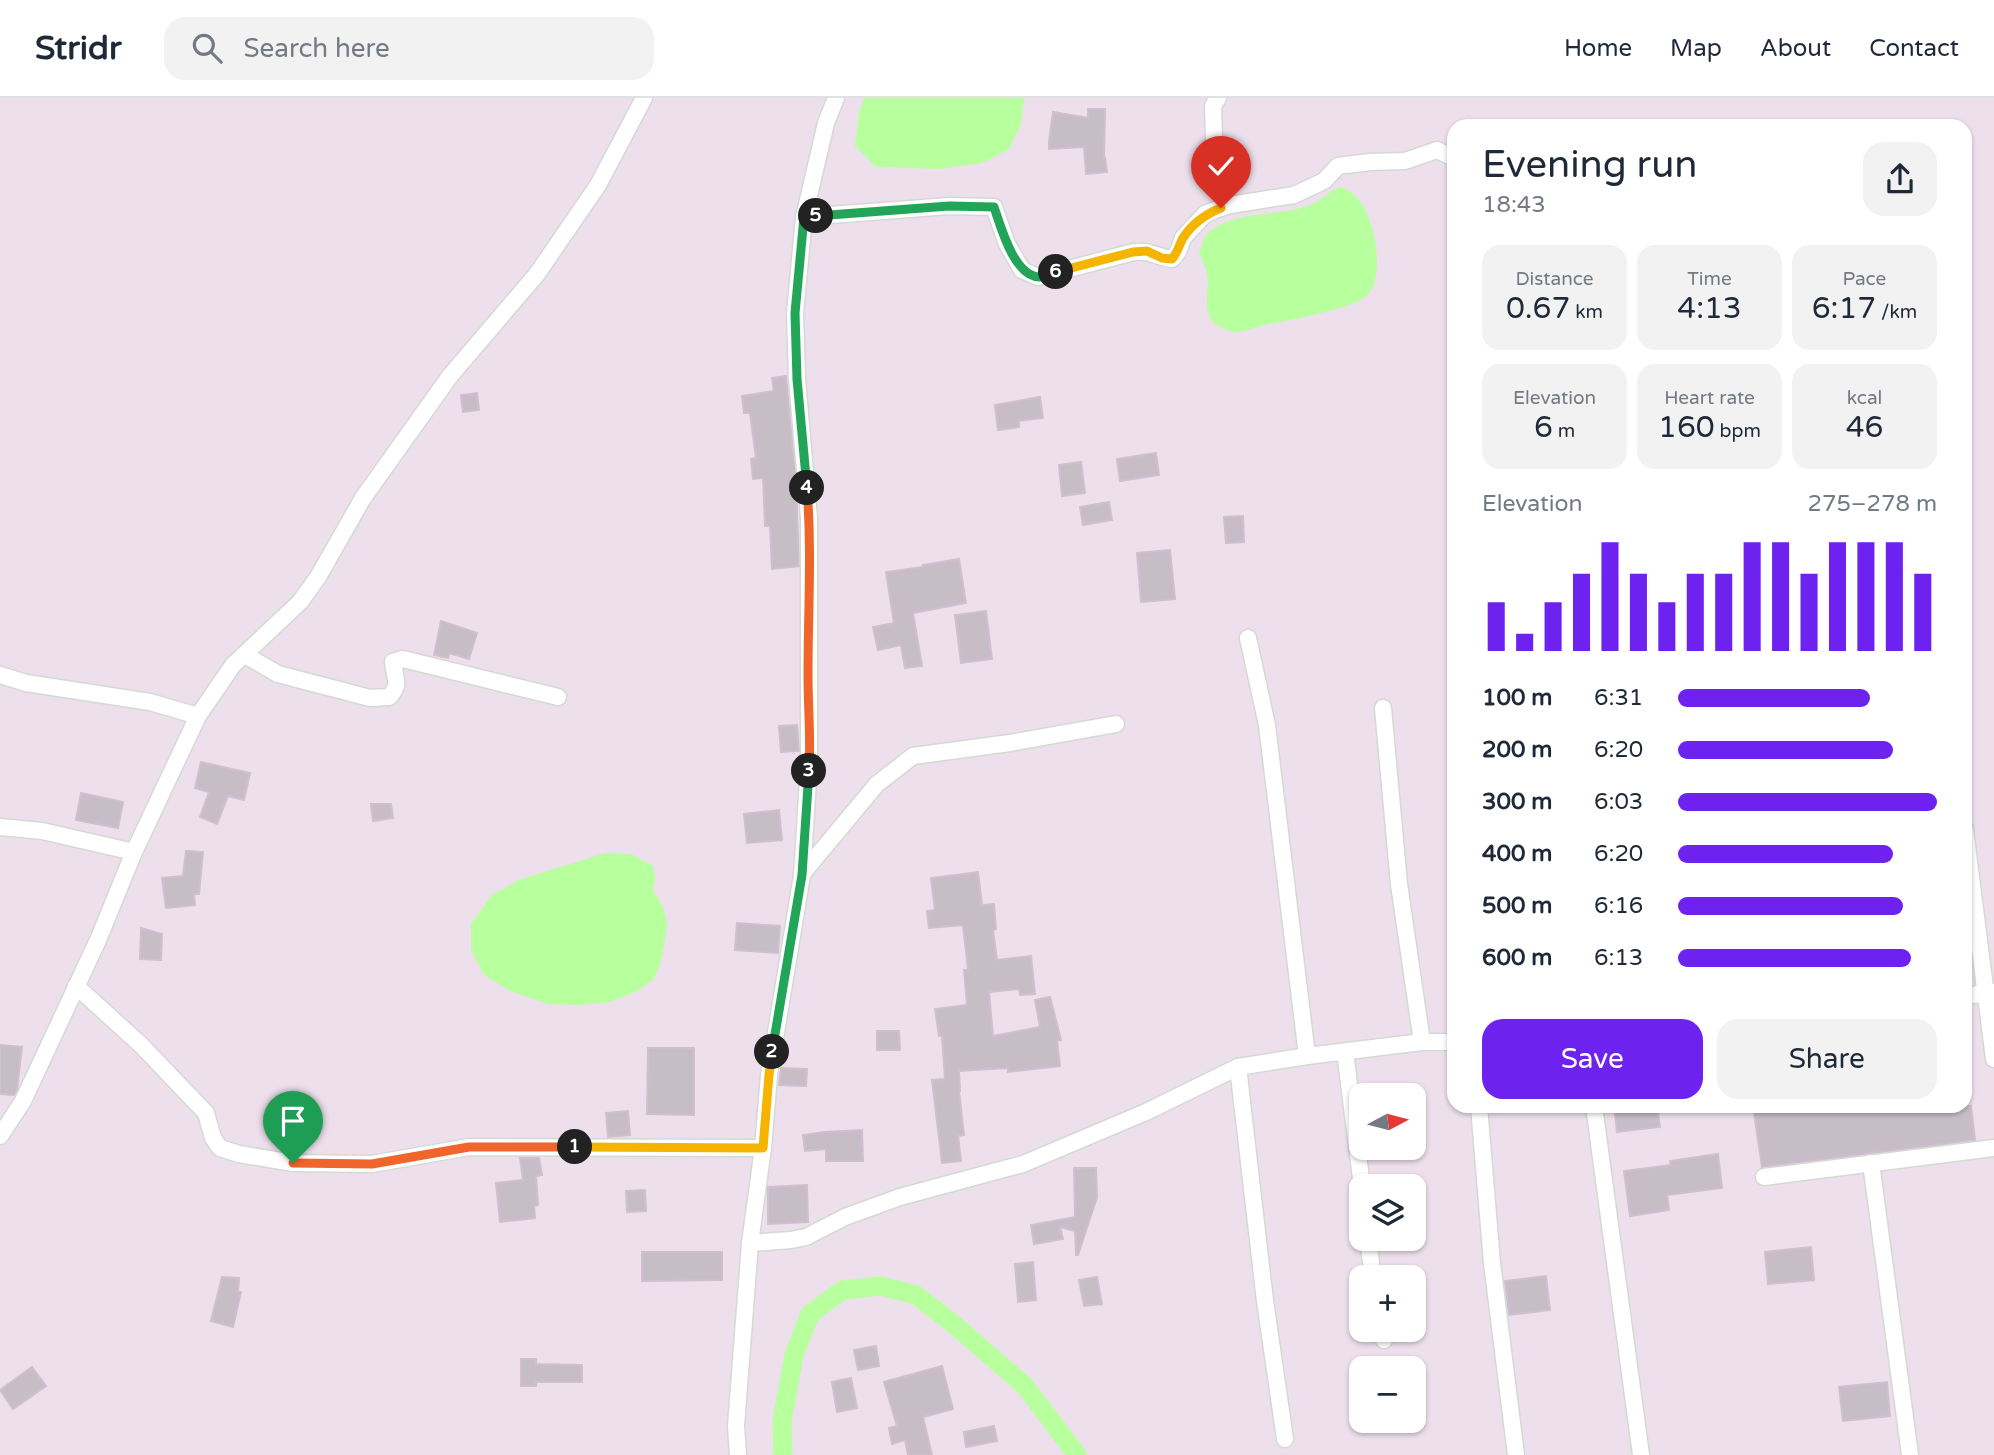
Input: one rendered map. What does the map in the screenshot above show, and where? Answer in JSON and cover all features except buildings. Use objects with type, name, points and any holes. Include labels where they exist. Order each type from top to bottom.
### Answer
[{"type":"street","points":[[0,1136],[23,1101],[198,716],[233,665],[300,602],[318,578],[363,498],[450,376],[537,274],[598,185],[644,98]]},
{"type":"street","points":[[738,1455],[736,1426],[750,1243],[763,1148],[769,1075],[802,875],[809,764],[809,518],[797,379],[795,313],[804,217],[826,123],[836,98]]},
{"type":"street","points":[[1218,98],[1213,106],[1214,137],[1219,160],[1228,181],[1221,208]]},
{"type":"street","points":[[804,217],[949,206],[994,207],[1007,244],[1022,270],[1038,277],[1133,252],[1147,251],[1172,259],[1183,238],[1205,214],[1230,205],[1294,195],[1324,181],[1338,166],[1405,161],[1437,150],[1447,155]]},
{"type":"street","points":[[1248,638],[1267,725],[1307,1056]]},
{"type":"street","points":[[245,655],[278,674],[370,698],[389,697],[395,692],[397,683],[393,662],[403,659],[558,697]]},
{"type":"street","points":[[0,675],[26,683],[150,702],[198,716]]},
{"type":"street","points":[[1383,708],[1399,884],[1422,1042]]},
{"type":"street","points":[[802,875],[877,784],[913,756],[1010,743],[1116,724]]},
{"type":"street","points":[[0,827],[42,831],[134,852]]},
{"type":"street","points":[[1972,876],[1990,993],[1994,1059]]},
{"type":"street","points":[[76,986],[141,1045],[206,1113],[213,1138],[220,1148],[239,1154],[293,1163],[372,1164],[469,1147],[763,1148]]},
{"type":"street","points":[[1972,995],[1990,993]]},
{"type":"street","points":[[750,1243],[806,1237],[845,1217],[900,1197],[1023,1164],[1146,1112],[1238,1067],[1422,1042],[1447,1042]]},
{"type":"street","points":[[1345,1052],[1360,1174]]},
{"type":"street","points":[[1238,1067],[1265,1301],[1285,1438]]},
{"type":"street","points":[[1480,1113],[1492,1263],[1516,1455]]},
{"type":"street","points":[[1595,1113],[1641,1455]]},
{"type":"street","points":[[1764,1177],[1994,1148]]},
{"type":"street","points":[[1871,1163],[1910,1455]]},
{"type":"shaded area","points":[[865,98],[1024,98],[1021,124],[1009,149],[982,163],[939,169],[876,167],[855,146],[859,111]]},
{"type":"shaded area","points":[[1339,187],[1351,193],[1362,204],[1374,238],[1376,274],[1372,288],[1365,297],[1330,311],[1241,331],[1230,331],[1215,324],[1208,312],[1207,273],[1199,253],[1206,235],[1218,226],[1243,217],[1310,205]]},
{"type":"shaded area","points":[[605,853],[631,854],[653,866],[653,889],[663,907],[667,923],[660,965],[653,980],[637,991],[610,1002],[579,1005],[548,1004],[510,991],[484,975],[471,950],[471,924],[492,895],[519,880]]},
{"type":"waterway","points":[[783,1455],[782,1422],[794,1355],[810,1314],[843,1290],[881,1286],[916,1295],[951,1322],[1025,1386],[1077,1455]]},
{"type":"route","points":[[293,1163],[372,1164],[469,1147],[763,1148],[769,1075],[802,875],[809,764],[809,518],[797,379],[795,313],[804,217],[949,206],[994,207],[1007,244],[1022,270],[1038,277],[1133,252],[1147,251],[1172,259],[1183,238],[1205,214],[1221,208]]}]
